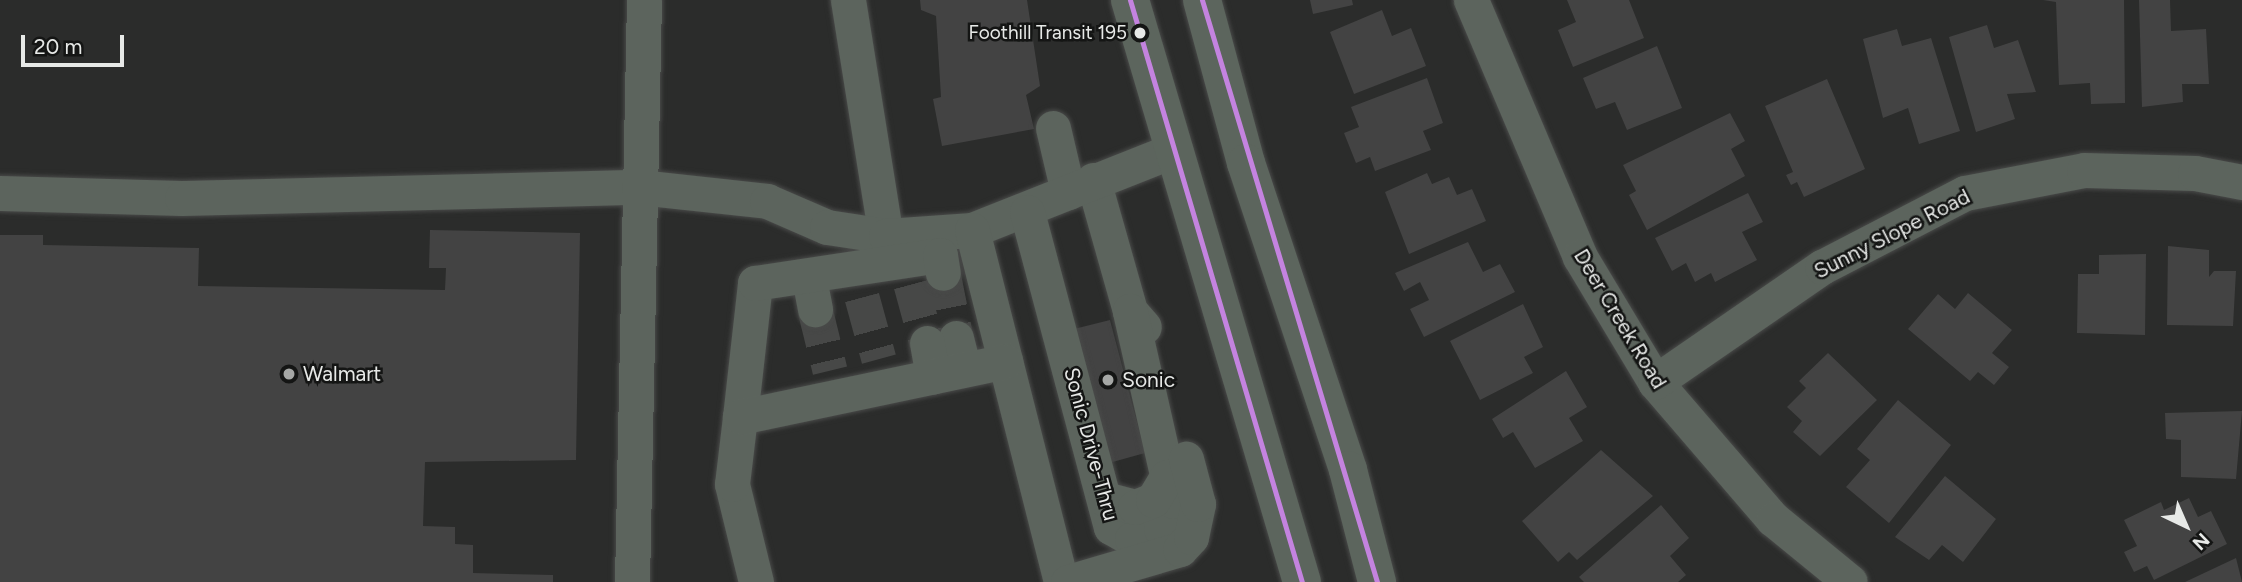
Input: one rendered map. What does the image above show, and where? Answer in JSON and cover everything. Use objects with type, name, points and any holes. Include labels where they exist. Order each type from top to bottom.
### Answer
[{"type":"main road","points":[[1130,0],[1302,582]]},
{"type":"main road","points":[[1202,0],[1246,163],[1348,470],[1377,582]]},
{"type":"street","points":[[632,582],[644,0]]},
{"type":"street","points":[[848,0],[911,263]]},
{"type":"street","name":"Deer Creek Road","points":[[1471,0],[1580,257],[1655,382],[1773,519],[1850,582]]},
{"type":"street","name":"Sonic Drive-Thru","points":[[1027,212],[1105,499],[1120,536],[1161,529],[1173,501],[1130,311],[1080,186],[1053,128]]},
{"type":"street","points":[[756,582],[732,484],[755,283],[812,294],[858,285],[911,263],[972,230],[1027,212],[1080,186],[1174,150]]},
{"type":"street","name":"Sunny Slope Road","points":[[1655,382],[1822,267],[1965,193],[2084,170],[2195,173],[2242,182]]},
{"type":"street","points":[[0,193],[182,198],[639,187],[767,201],[911,263]]},
{"type":"street","points":[[972,230],[1061,582]]},
{"type":"street","points":[[1068,582],[1168,556],[1191,537],[1198,504],[1155,338],[1130,311]]},
{"type":"street","points":[[740,417],[834,383],[945,356],[1005,361]]},
{"type":"building","points":[[920,0],[1027,0],[1040,86],[1026,95],[1034,129],[942,146],[933,99],[941,97],[936,16],[921,10]]},
{"type":"building","points":[[1310,0],[1352,0],[1353,5],[1313,14]]},
{"type":"building","points":[[1567,0],[1629,0],[1644,38],[1573,67],[1558,30],[1576,22]]},
{"type":"building","points":[[2043,0],[2124,0],[2125,103],[2091,104],[2090,83],[2059,85],[2056,2]]},
{"type":"building","points":[[2139,0],[2170,0],[2171,31],[2206,29],[2209,84],[2182,84],[2183,102],[2142,107]]},
{"type":"building","points":[[1382,10],[1392,36],[1411,28],[1426,66],[1354,94],[1330,32]]},
{"type":"building","points":[[1987,25],[1994,48],[2018,40],[2036,92],[2007,94],[2015,119],[1976,132],[1949,37]]},
{"type":"building","points":[[1897,29],[1902,46],[1931,38],[1960,131],[1919,144],[1908,108],[1883,118],[1863,39]]},
{"type":"building","points":[[1657,46],[1682,108],[1627,130],[1615,102],[1596,109],[1583,78]]},
{"type":"building","points":[[1427,78],[1443,123],[1423,131],[1431,150],[1375,171],[1370,157],[1356,163],[1344,133],[1359,127],[1351,107]]},
{"type":"building","points":[[1827,79],[1865,169],[1804,197],[1797,182],[1791,185],[1786,175],[1793,172],[1765,106]]},
{"type":"building","points":[[1730,113],[1745,141],[1731,149],[1745,176],[1647,230],[1629,195],[1636,191],[1623,165]]},
{"type":"building","points":[[1427,173],[1432,184],[1449,177],[1457,195],[1472,189],[1486,221],[1409,254],[1385,192]]},
{"type":"building","points":[[1748,193],[1763,222],[1742,232],[1757,260],[1715,282],[1711,273],[1695,282],[1686,263],[1672,271],[1655,238]]},
{"type":"building","name":"Walmart","points":[[430,230],[580,233],[576,460],[425,462],[423,526],[455,527],[455,544],[473,545],[473,573],[553,575],[553,582],[0,582],[0,235],[43,235],[43,245],[199,248],[198,286],[445,290],[446,268],[429,268]]},
{"type":"building","points":[[1468,242],[1483,272],[1500,264],[1515,292],[1424,337],[1410,309],[1429,300],[1420,282],[1404,291],[1395,273]]},
{"type":"building","points":[[2168,246],[2209,250],[2209,277],[2214,271],[2236,271],[2233,326],[2167,325]]},
{"type":"building","points":[[2146,254],[2145,335],[2077,333],[2078,274],[2099,274],[2099,255]]},
{"type":"building","points":[[1968,293],[2012,330],[1992,353],[2009,367],[1994,385],[1978,372],[1970,381],[1908,329],[1938,294],[1955,309]]},
{"type":"building","points":[[1523,304],[1543,347],[1524,357],[1533,373],[1480,400],[1450,341]]},
{"type":"building","points":[[1110,320],[1145,453],[1109,463],[1074,329]]},
{"type":"building","points":[[1828,353],[1877,400],[1820,456],[1793,432],[1802,421],[1787,407],[1806,388],[1799,381]]},
{"type":"building","points":[[1566,371],[1587,407],[1569,418],[1583,441],[1535,468],[1513,432],[1503,438],[1492,419]]},
{"type":"building","points":[[1898,400],[1951,445],[1889,523],[1846,487],[1870,460],[1857,449]]},
{"type":"building","points":[[2242,411],[2236,479],[2181,477],[2181,440],[2166,439],[2165,413]]},
{"type":"building","points":[[1601,450],[1653,496],[1577,560],[1569,552],[1558,562],[1522,521]]},
{"type":"building","points":[[1945,476],[1996,519],[1963,562],[1942,545],[1929,560],[1895,537]]},
{"type":"building","points":[[2189,498],[2198,517],[2211,511],[2227,544],[2154,580],[2147,566],[2134,572],[2124,552],[2137,546],[2124,520],[2161,502],[2164,510]]},
{"type":"building","points":[[1661,505],[1689,538],[1670,556],[1686,575],[1678,582],[1584,582],[1579,577]]},
{"type":"building","points":[[2236,558],[2242,582],[2185,582]]},
{"type":"tunnel","points":[[943,273],[956,338]]},
{"type":"tunnel","points":[[911,284],[927,343]]},
{"type":"tunnel","points":[[862,297],[879,359]]},
{"type":"tunnel","points":[[815,309],[830,370]]},
{"type":"transit line","name":"195","points":[[1130,0],[1302,582]]},
{"type":"transit line","name":"195","points":[[1202,0],[1377,582]]},
{"type":"place","name":"Foothill Transit 195","points":[[1140,33]]},
{"type":"place","name":"Walmart","points":[[289,374]]},
{"type":"place","name":"Sonic","points":[[1108,380]]}]
